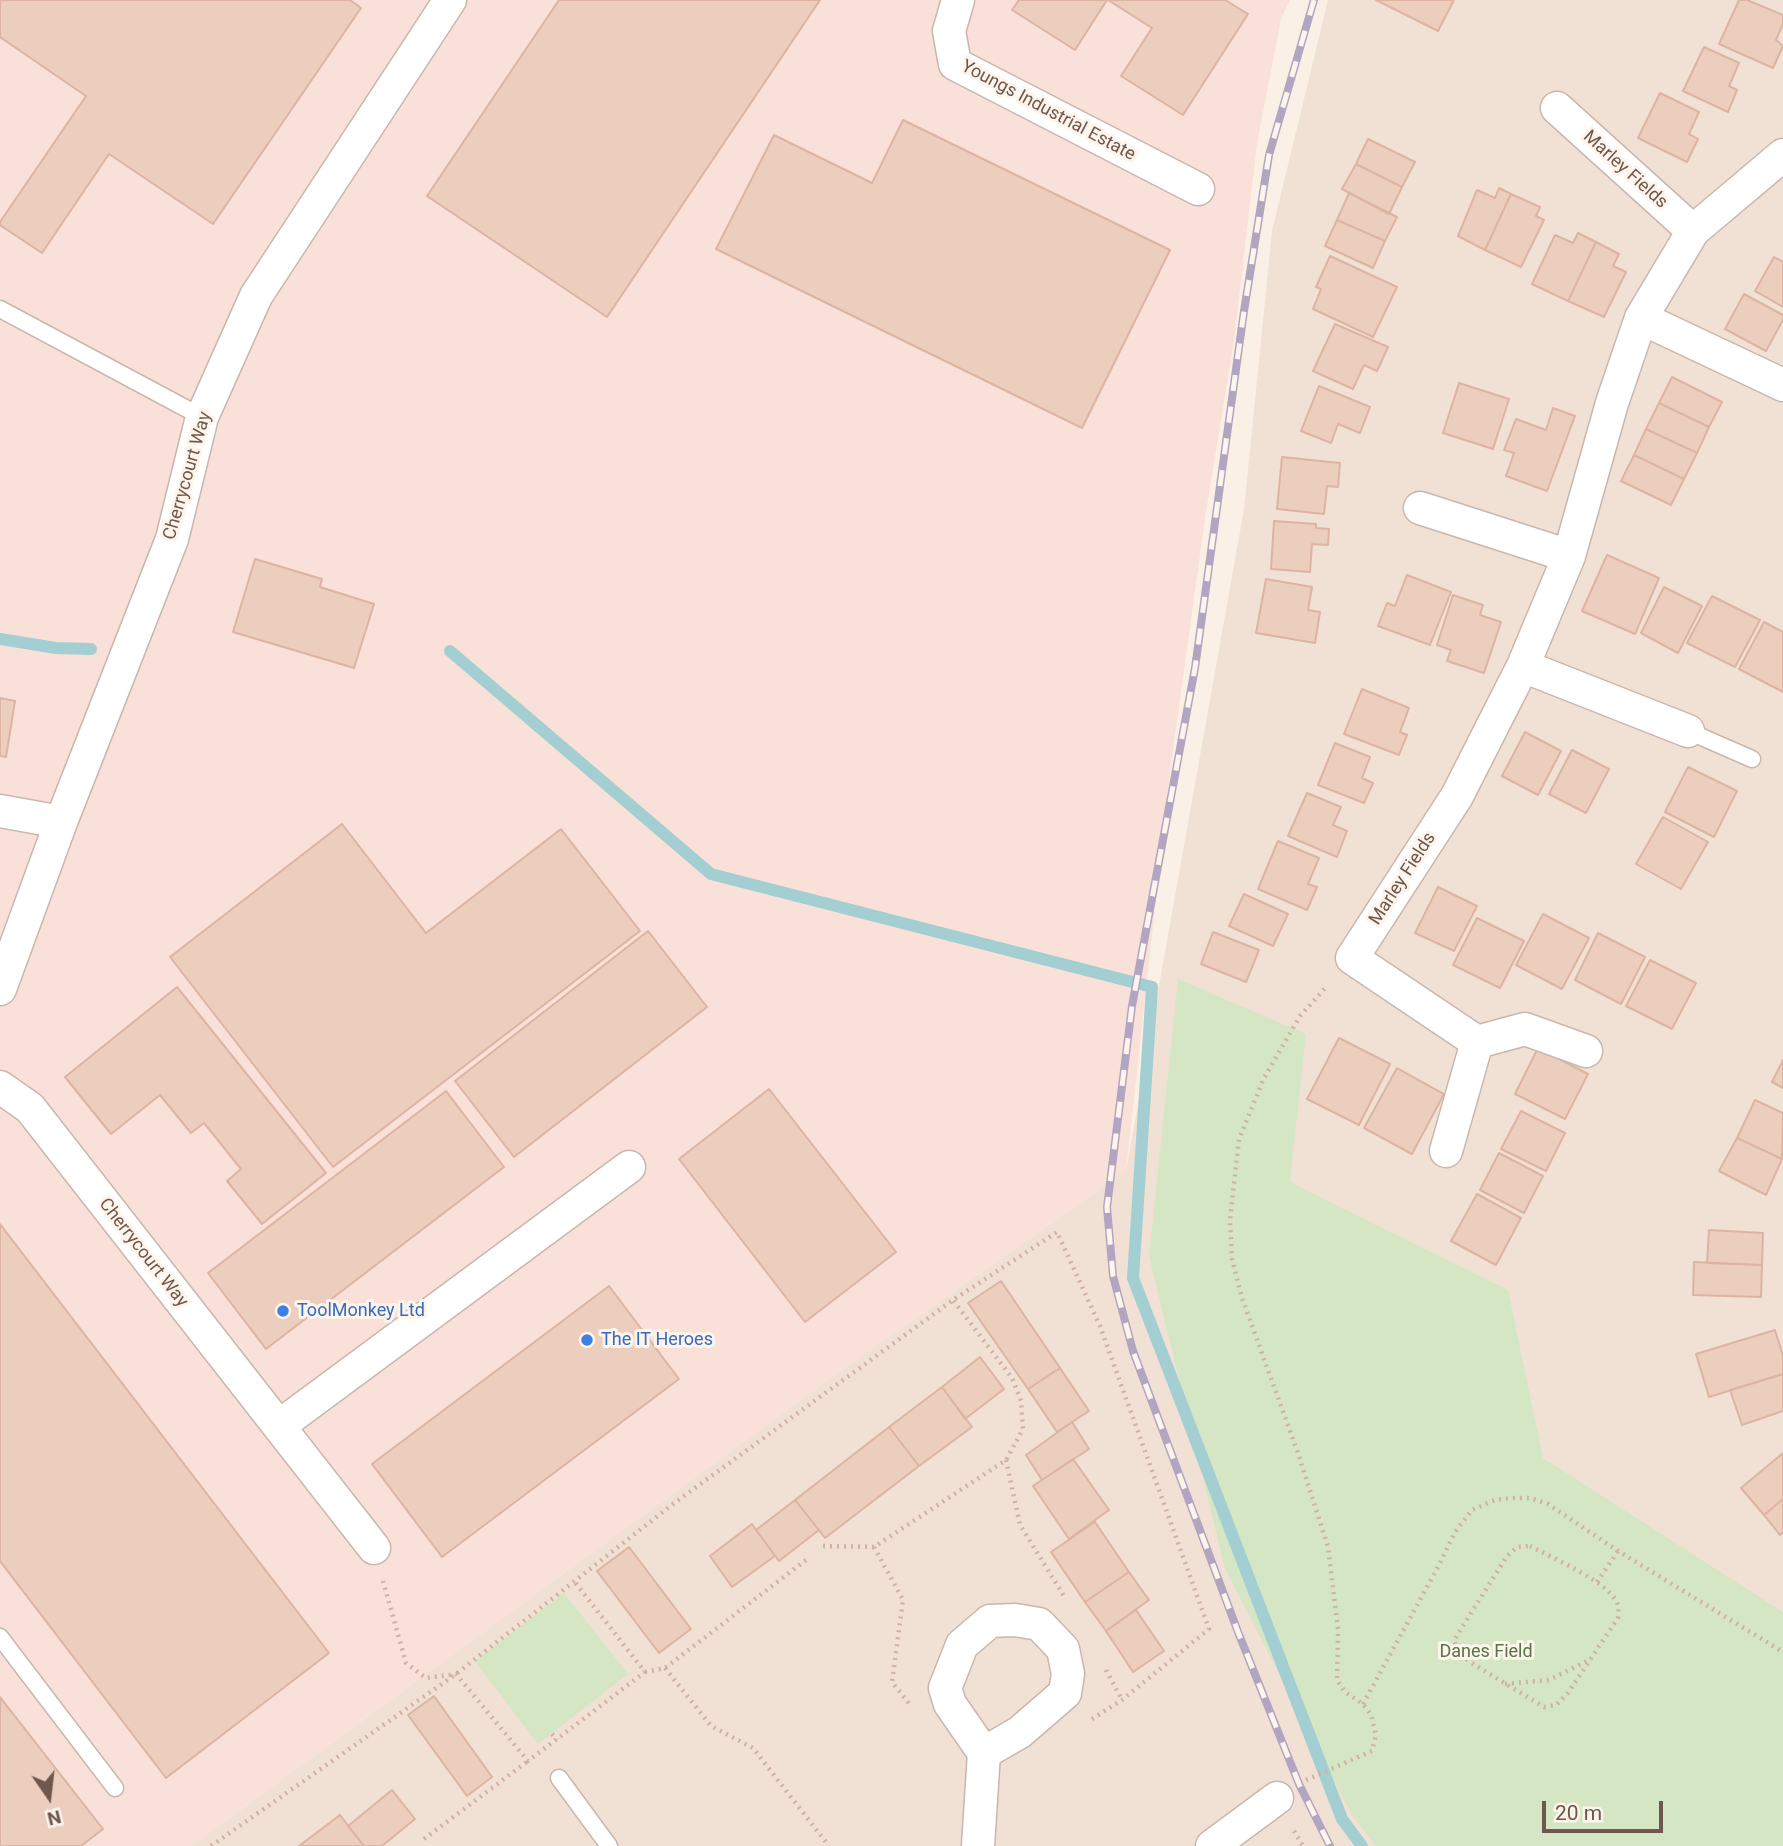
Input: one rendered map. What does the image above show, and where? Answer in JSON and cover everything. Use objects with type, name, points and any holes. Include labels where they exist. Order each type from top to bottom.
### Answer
[{"type":"street","name":"Cherrycourt Way","points":[[0,989],[61,822],[172,539],[202,417],[257,296],[450,0]]},
{"type":"street","name":"Youngs Industrial Estate","points":[[958,0],[949,31],[955,64],[1198,190]]},
{"type":"street","name":"Marley Fields","points":[[1557,108],[1693,232]]},
{"type":"street","name":"Marley Fields","points":[[1352,958],[1457,796],[1523,666],[1569,556],[1612,402],[1641,318],[1693,232],[1783,155]]},
{"type":"street","points":[[1641,318],[1783,385]]},
{"type":"street","points":[[1420,509],[1569,556]]},
{"type":"street","points":[[1523,666],[1688,731]]},
{"type":"street","points":[[0,811],[61,822]]},
{"type":"street","points":[[1352,958],[1477,1042],[1525,1029],[1586,1051]]},
{"type":"street","points":[[1446,1151],[1477,1042]]},
{"type":"street","name":"Cherrycourt Way","points":[[0,1087],[30,1108],[374,1548]]},
{"type":"street","points":[[279,1426],[629,1167]]},
{"type":"street","points":[[978,1846],[984,1753],[950,1704],[946,1688],[962,1645],[990,1622],[1015,1620],[1039,1624],[1063,1649],[1068,1674],[1065,1693],[1020,1732],[984,1753]]},
{"type":"street","points":[[1212,1846],[1287,1791]]},
{"type":"lane","points":[[0,309],[202,417]]},
{"type":"lane","points":[[1688,731],[1752,759]]},
{"type":"lane","points":[[0,1637],[115,1788]]},
{"type":"lane","points":[[559,1778],[609,1846]]},
{"type":"path","points":[[1287,1791],[1372,1751],[1376,1735],[1371,1715],[1363,1704],[1345,1692],[1336,1680],[1338,1629],[1328,1547],[1298,1453],[1242,1298],[1232,1259],[1230,1220],[1239,1139],[1264,1078],[1300,1016],[1352,958]]},
{"type":"path","points":[[211,1846],[456,1674],[673,1504],[953,1300],[1058,1232],[1100,1326],[1209,1629],[1122,1700],[1084,1725],[1051,1707]]},
{"type":"path","points":[[823,1546],[874,1546],[1006,1460],[1023,1429],[1021,1401],[1012,1378],[953,1300]]},
{"type":"path","points":[[1006,1460],[1020,1525],[1070,1606]]},
{"type":"path","points":[[1363,1704],[1455,1532],[1472,1510],[1494,1500],[1530,1498],[1548,1504],[1783,1652]]},
{"type":"path","points":[[1530,1546],[1597,1582],[1619,1605],[1618,1618],[1568,1693],[1556,1705],[1544,1707],[1504,1684],[1458,1651],[1454,1640],[1507,1556],[1517,1548],[1530,1546]]},
{"type":"path","points":[[374,1548],[406,1663],[426,1678],[456,1674]]},
{"type":"path","points":[[1597,1582],[1618,1550]]},
{"type":"path","points":[[424,1839],[645,1672],[665,1668],[806,1560]]},
{"type":"path","points":[[574,1581],[645,1672]]},
{"type":"path","points":[[1504,1684],[1549,1680],[1593,1657]]},
{"type":"path","points":[[1103,1665],[1122,1700]]},
{"type":"path","points":[[665,1668],[711,1726],[753,1748],[830,1846]]},
{"type":"path","points":[[456,1674],[528,1762]]},
{"type":"path","points":[[552,1734],[556,1740]]},
{"type":"shaded area","points":[[0,0],[1290,0],[1281,19],[1257,143],[1234,341],[1206,512],[1170,771],[1126,1171],[840,1371],[191,1846],[0,1846]]},
{"type":"shaded area","points":[[1328,0],[1783,0],[1783,1846],[191,1846],[840,1371],[1126,1171],[1244,509],[1272,231]]},
{"type":"green space","name":"Danes Field","points":[[1178,979],[1306,1034],[1290,1182],[1508,1290],[1543,1458],[1783,1612],[1783,1846],[1376,1846],[1352,1815],[1225,1569],[1149,1256]]},
{"type":"green space","points":[[564,1593],[628,1674],[538,1744],[475,1661]]},
{"type":"building","points":[[0,0],[350,0],[361,8],[213,224],[109,154],[42,253],[0,225],[0,222],[86,96],[0,37]]},
{"type":"building","points":[[559,0],[820,0],[607,317],[427,196]]},
{"type":"building","points":[[1019,0],[1107,0],[1075,50],[1012,10]]},
{"type":"building","points":[[1108,0],[1225,0],[1248,14],[1183,115],[1121,76],[1152,28]]},
{"type":"building","points":[[1376,0],[1454,0],[1438,31]]},
{"type":"building","points":[[1739,0],[1747,0],[1783,15],[1783,24],[1776,40],[1783,46],[1773,68],[1719,44]]},
{"type":"building","points":[[1704,47],[1739,63],[1729,86],[1737,90],[1728,112],[1683,91]]},
{"type":"building","points":[[1660,93],[1699,112],[1689,134],[1698,139],[1687,162],[1638,138]]},
{"type":"building","points":[[903,120],[1170,250],[1082,428],[716,249],[774,135],[872,183]]},
{"type":"building","points":[[1368,139],[1415,162],[1402,187],[1356,164]]},
{"type":"building","points":[[1356,164],[1402,187],[1389,214],[1342,189]]},
{"type":"building","points":[[1499,188],[1511,194],[1485,250],[1458,236],[1477,190],[1495,198]]},
{"type":"building","points":[[1349,193],[1397,217],[1385,241],[1337,220]]},
{"type":"building","points":[[1511,194],[1540,207],[1536,216],[1544,220],[1521,267],[1485,250]]},
{"type":"building","points":[[1337,220],[1385,241],[1373,268],[1325,246]]},
{"type":"building","points":[[1578,233],[1596,242],[1568,301],[1532,284],[1555,235],[1573,243]]},
{"type":"building","points":[[1596,242],[1619,254],[1613,266],[1626,272],[1604,317],[1568,301]]},
{"type":"building","points":[[1330,256],[1397,287],[1373,337],[1313,309],[1321,289],[1316,287]]},
{"type":"building","points":[[1774,257],[1783,262],[1783,307],[1755,291]]},
{"type":"building","points":[[1744,294],[1783,315],[1783,320],[1766,351],[1725,329]]},
{"type":"building","points":[[1335,324],[1388,347],[1377,371],[1364,365],[1353,389],[1313,371]]},
{"type":"building","points":[[1672,377],[1722,402],[1709,427],[1659,403]]},
{"type":"building","points":[[1459,383],[1509,399],[1493,449],[1443,433]]},
{"type":"building","points":[[1319,386],[1370,407],[1360,433],[1338,424],[1331,443],[1301,431]]},
{"type":"building","points":[[1659,403],[1709,427],[1697,453],[1646,429]]},
{"type":"building","points":[[1553,408],[1575,416],[1547,491],[1506,476],[1514,453],[1504,450],[1516,419],[1546,430]]},
{"type":"building","points":[[1646,429],[1697,453],[1684,479],[1634,455]]},
{"type":"building","points":[[1634,455],[1684,479],[1671,505],[1621,481]]},
{"type":"building","points":[[1282,457],[1340,463],[1338,487],[1327,486],[1324,514],[1277,509]]},
{"type":"building","points":[[1274,521],[1316,524],[1316,528],[1329,529],[1328,545],[1312,544],[1310,572],[1271,569]]},
{"type":"building","points":[[1607,555],[1659,578],[1635,634],[1582,611]]},
{"type":"building","points":[[255,559],[322,579],[320,587],[374,604],[354,668],[233,632]]},
{"type":"building","points":[[1407,575],[1451,592],[1430,645],[1378,626],[1387,603],[1395,606]]},
{"type":"building","points":[[1266,579],[1312,587],[1308,610],[1320,612],[1315,643],[1256,633]]},
{"type":"building","points":[[1664,587],[1702,606],[1678,653],[1641,633]]},
{"type":"building","points":[[1453,595],[1483,605],[1480,615],[1501,622],[1484,673],[1447,661],[1451,650],[1437,645]]},
{"type":"building","points":[[1712,596],[1760,620],[1735,667],[1687,643]]},
{"type":"building","points":[[1764,622],[1783,632],[1783,692],[1739,669]]},
{"type":"building","points":[[1362,689],[1409,708],[1400,732],[1407,735],[1399,755],[1344,734]]},
{"type":"building","points":[[0,698],[15,701],[6,757],[0,756]]},
{"type":"building","points":[[1525,732],[1561,751],[1538,795],[1502,776]]},
{"type":"building","points":[[1335,743],[1370,757],[1362,778],[1373,783],[1364,803],[1318,785]]},
{"type":"building","points":[[1572,750],[1609,769],[1586,813],[1549,794]]},
{"type":"building","points":[[1688,767],[1737,791],[1714,837],[1665,812]]},
{"type":"building","points":[[1307,793],[1341,807],[1333,825],[1347,831],[1337,857],[1288,836]]},
{"type":"building","points":[[1663,817],[1708,842],[1681,889],[1636,864]]},
{"type":"building","points":[[342,824],[426,933],[561,829],[640,931],[333,1167],[170,957]]},
{"type":"building","points":[[1278,841],[1319,858],[1308,884],[1317,887],[1307,910],[1258,889]]},
{"type":"building","points":[[1438,887],[1477,906],[1454,951],[1415,933]]},
{"type":"building","points":[[1244,894],[1288,914],[1273,946],[1229,926]]},
{"type":"building","points":[[1543,914],[1589,938],[1562,989],[1516,965]]},
{"type":"building","points":[[1477,918],[1524,941],[1500,988],[1453,965]]},
{"type":"building","points":[[648,931],[707,1007],[514,1157],[455,1081]]},
{"type":"building","points":[[1213,932],[1259,950],[1246,982],[1201,964]]},
{"type":"building","points":[[1598,933],[1645,957],[1621,1004],[1575,980]]},
{"type":"building","points":[[1650,960],[1696,983],[1672,1029],[1626,1006]]},
{"type":"building","points":[[177,987],[326,1173],[262,1224],[227,1181],[241,1169],[204,1123],[191,1133],[160,1095],[111,1134],[65,1077]]},
{"type":"building","points":[[1339,1038],[1390,1064],[1359,1125],[1307,1099]]},
{"type":"building","points":[[1538,1048],[1588,1074],[1565,1119],[1515,1094]]},
{"type":"building","points":[[1783,1060],[1783,1088],[1772,1082]]},
{"type":"building","points":[[1397,1068],[1444,1094],[1412,1154],[1364,1128]]},
{"type":"building","points":[[769,1089],[896,1252],[805,1322],[679,1159]]},
{"type":"building","points":[[446,1091],[504,1167],[266,1349],[208,1273]]},
{"type":"building","points":[[1755,1100],[1783,1113],[1782,1159],[1737,1138]]},
{"type":"building","points":[[1521,1111],[1565,1133],[1546,1171],[1501,1149]]},
{"type":"building","points":[[1737,1138],[1782,1159],[1766,1195],[1719,1171]]},
{"type":"building","points":[[1499,1153],[1543,1176],[1524,1213],[1480,1190]]},
{"type":"building","points":[[1477,1194],[1521,1218],[1496,1265],[1451,1241]]},
{"type":"building","points":[[0,1224],[329,1653],[166,1778],[0,1561]]},
{"type":"building","points":[[1709,1230],[1763,1233],[1762,1265],[1707,1263]]},
{"type":"building","points":[[1694,1262],[1762,1265],[1761,1297],[1693,1295]]},
{"type":"building","points":[[1001,1281],[1060,1368],[1028,1389],[968,1303]]},
{"type":"building","points":[[609,1286],[679,1379],[442,1557],[372,1464]]},
{"type":"building","points":[[1775,1330],[1783,1356],[1783,1374],[1709,1397],[1696,1354]]},
{"type":"building","points":[[980,1357],[1004,1389],[965,1419],[942,1387]]},
{"type":"building","points":[[1060,1368],[1089,1411],[1057,1432],[1028,1389]]},
{"type":"building","points":[[1783,1374],[1783,1411],[1742,1425],[1730,1390]]},
{"type":"building","points":[[942,1387],[972,1427],[919,1466],[889,1427]]},
{"type":"building","points":[[1072,1422],[1089,1449],[1042,1480],[1026,1455]]},
{"type":"building","points":[[889,1427],[919,1466],[825,1538],[795,1500]]},
{"type":"building","points":[[1783,1453],[1783,1499],[1764,1515],[1741,1488]]},
{"type":"building","points":[[1073,1459],[1109,1510],[1069,1539],[1033,1486]]},
{"type":"building","points":[[1783,1499],[1783,1532],[1780,1535],[1764,1515]]},
{"type":"building","points":[[795,1500],[819,1530],[779,1561],[756,1530]]},
{"type":"building","points":[[1095,1522],[1129,1572],[1085,1602],[1051,1552]]},
{"type":"building","points":[[752,1524],[775,1556],[732,1587],[710,1556]]},
{"type":"building","points":[[629,1547],[691,1629],[659,1653],[597,1571]]},
{"type":"building","points":[[1129,1572],[1149,1600],[1106,1631],[1085,1602]]},
{"type":"building","points":[[1136,1610],[1164,1651],[1133,1672],[1106,1631]]},
{"type":"building","points":[[434,1696],[492,1777],[467,1796],[408,1715]]},
{"type":"building","points":[[0,1697],[103,1829],[81,1846],[0,1846]]},
{"type":"building","points":[[392,1790],[415,1819],[382,1846],[364,1846],[348,1826]]},
{"type":"building","points":[[340,1815],[364,1846],[299,1846]]},
{"type":"waterway","points":[[0,639],[56,648],[91,649]]},
{"type":"waterway","points":[[450,651],[711,874],[1152,987],[1133,1278],[1342,1819],[1362,1846]]},
{"type":"railway","points":[[1314,0],[1269,155],[1244,311],[1195,668],[1132,1006],[1107,1207],[1113,1276],[1133,1351],[1238,1632],[1299,1784],[1330,1846]]},
{"type":"place","name":"ToolMonkey Ltd","points":[[283,1311]]},
{"type":"place","name":"The IT Heroes","points":[[587,1340]]}]
